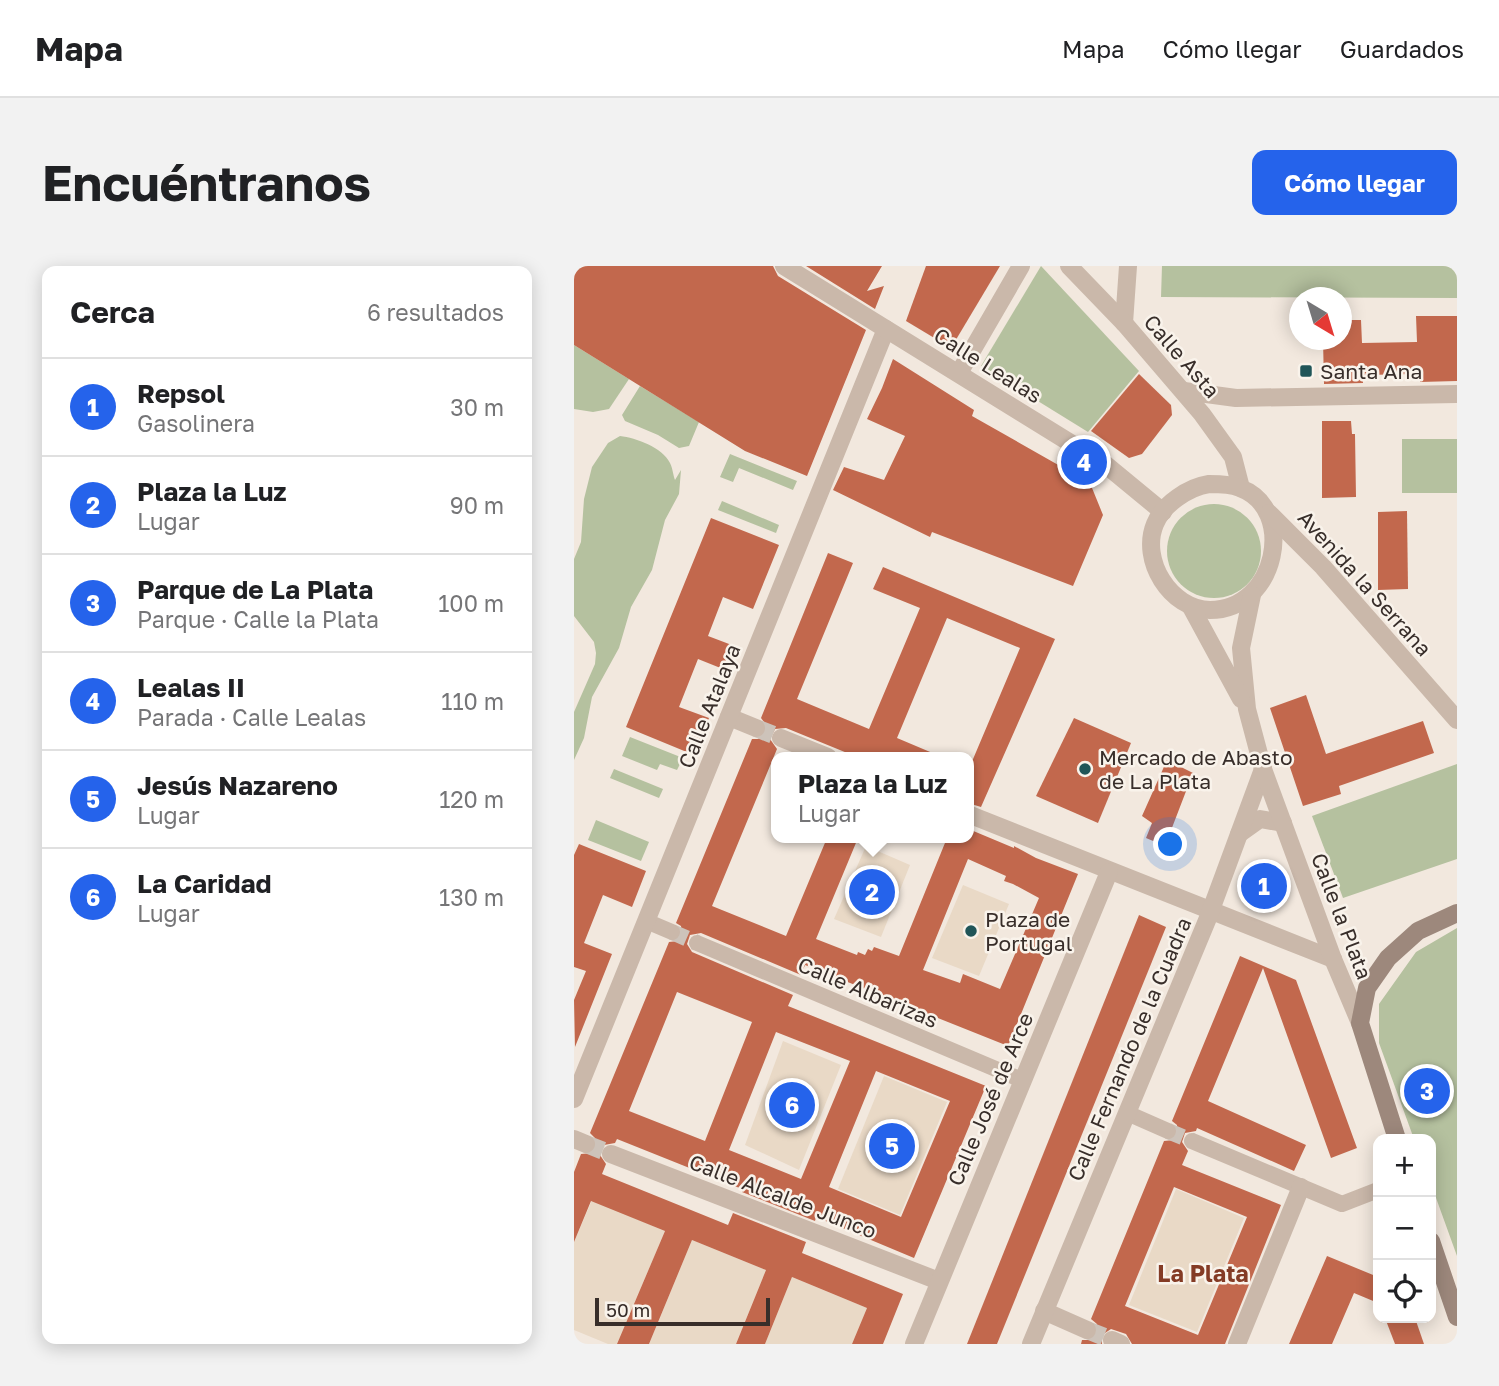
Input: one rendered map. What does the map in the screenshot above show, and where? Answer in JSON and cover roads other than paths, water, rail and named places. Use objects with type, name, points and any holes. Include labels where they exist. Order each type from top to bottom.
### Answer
[{"type":"main road","points":[[1360,1023],[1367,988],[1388,958],[1418,931],[1457,914]]},
{"type":"main road","name":"Calle la Plata","points":[[1360,1023],[1395,1134]]},
{"type":"main road","points":[[1436,1256],[1457,1317]]},
{"type":"street","name":"Calle Lealas","points":[[784,266],[1106,465],[1163,512]]},
{"type":"street","points":[[959,373],[1021,266]]},
{"type":"street","name":"Calle Asta","points":[[1069,266],[1184,391],[1233,457],[1241,488]]},
{"type":"street","points":[[1124,323],[1128,266]]},
{"type":"street","name":"Calle Atalaya","points":[[574,1099],[886,329]]},
{"type":"street","points":[[1184,391],[1236,398],[1457,394]]},
{"type":"street","points":[[1209,484],[1241,488],[1266,510],[1273,531],[1268,568],[1252,595],[1220,609],[1191,607],[1178,599],[1165,585],[1151,554],[1155,523],[1178,498],[1198,486],[1209,484]]},
{"type":"street","name":"Avenida la Serrana","points":[[1266,510],[1323,567],[1457,720]]},
{"type":"street","name":"Calle la Plata","points":[[1252,595],[1241,648],[1247,709],[1263,769],[1333,959],[1360,1023]]},
{"type":"street","name":"Calle la Plata","points":[[1191,607],[1247,709]]},
{"type":"street","points":[[729,717],[756,728]]},
{"type":"street","points":[[781,738],[816,752]]},
{"type":"street","name":"Calle Fernando de la Cuadra","points":[[1031,1344],[1210,912],[1263,769]]},
{"type":"street","points":[[974,816],[1333,959]]},
{"type":"street","points":[[1239,834],[1261,819],[1283,823]]},
{"type":"street","name":"Calle José de Arce","points":[[914,1344],[1109,872]]},
{"type":"street","points":[[646,921],[672,932]]},
{"type":"street","name":"Calle Albarizas","points":[[697,943],[1023,1080]]},
{"type":"street","points":[[1127,1113],[1168,1131]]},
{"type":"street","points":[[1192,1141],[1342,1204],[1373,1192]]},
{"type":"street","name":"Calle Alcalde Junco","points":[[611,1154],[939,1281]]},
{"type":"street","points":[[1237,1344],[1301,1187]]},
{"type":"street","points":[[1044,1311],[1087,1330]]},
{"type":"tunnel","points":[[756,728],[781,738]]},
{"type":"tunnel","points":[[672,932],[697,943]]},
{"type":"tunnel","points":[[1168,1131],[1192,1141]]},
{"type":"tunnel","points":[[586,1144],[611,1154]]},
{"type":"tunnel","points":[[1087,1330],[1112,1340]]},
{"type":"place","name":"Santa Ana","points":[[1306,371]]},
{"type":"place","name":"Lealas II","points":[[1084,462]]},
{"type":"place","name":"Mercado de Abasto de La Plata","points":[[1085,769]]},
{"type":"place","name":"Repsol","points":[[1264,886]]},
{"type":"place","name":"Plaza la Luz","points":[[872,892]]},
{"type":"place","name":"Plaza de Portugal","points":[[971,931]]},
{"type":"place","name":"Parque de La Plata","points":[[1427,1091]]},
{"type":"place","name":"La Caridad","points":[[792,1105]]},
{"type":"place","name":"Jesús Nazareno","points":[[892,1146]]},
{"type":"district","name":"La Plata","points":[[1203,1273]]}]
